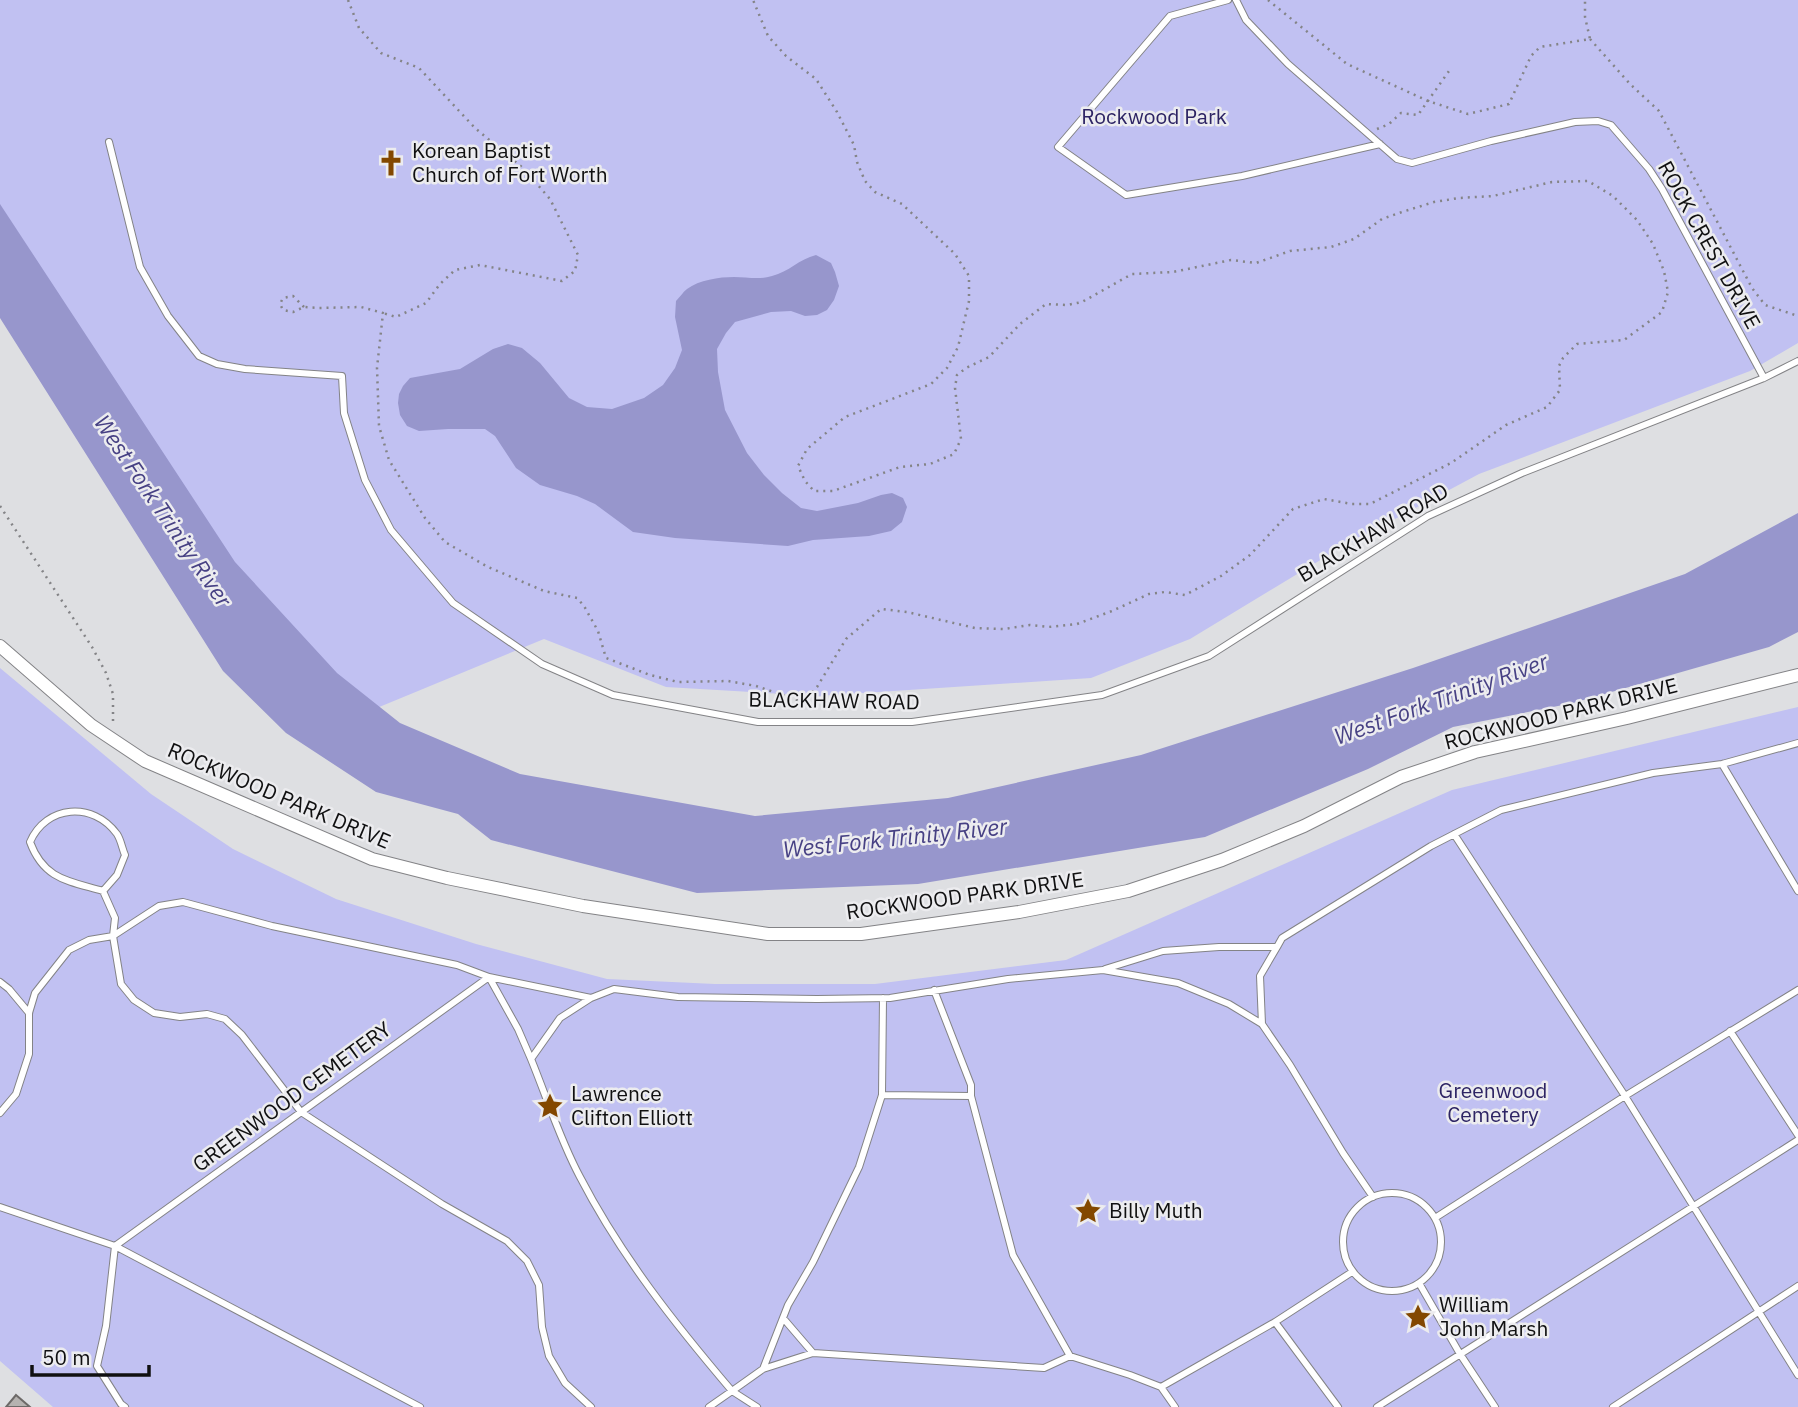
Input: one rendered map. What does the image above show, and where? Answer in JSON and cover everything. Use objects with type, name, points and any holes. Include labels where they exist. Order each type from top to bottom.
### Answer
[{"type":"street","name":"ROCKWOOD PARK DRIVE","points":[[0,646],[91,725],[145,761],[373,859],[447,878],[583,906],[768,934],[861,934],[1019,912],[1128,891],[1222,860],[1304,826],[1401,777],[1475,752],[1798,676]]},
{"type":"lane","points":[[1228,0],[1170,16],[1058,147],[1126,195],[1242,176],[1380,144]]},
{"type":"lane","name":"ROCK CREST DRIVE","points":[[1236,0],[1246,20],[1288,64],[1397,159],[1412,163],[1575,122],[1598,121],[1611,125],[1649,169],[1662,189],[1764,378]]},
{"type":"lane","name":"BLACKHAW ROAD","points":[[109,142],[140,267],[168,316],[199,356],[217,364],[245,369],[342,376],[344,413],[365,480],[391,530],[453,603],[542,664],[613,695],[758,722],[912,722],[1102,695],[1209,656],[1428,516],[1522,473],[1764,378]]},
{"type":"lane","points":[[1764,378],[1798,361]]},
{"type":"lane","points":[[1262,1024],[1260,976],[1282,938],[1431,846],[1502,810],[1653,773],[1722,764],[1798,743]]},
{"type":"lane","points":[[1722,764],[1798,891]]},
{"type":"lane","points":[[85,812],[104,821],[118,835],[125,855],[117,876],[103,891],[55,876],[41,865],[30,842],[43,822],[54,815],[85,812]]},
{"type":"lane","points":[[1454,834],[1625,1096],[1798,1375]]},
{"type":"lane","points":[[103,891],[115,918],[113,936],[121,984],[134,1000],[154,1013],[180,1017],[206,1014],[225,1019],[242,1035],[301,1112],[442,1204],[507,1241],[527,1261],[539,1285],[542,1327],[550,1356],[565,1383],[591,1407]]},
{"type":"lane","points":[[0,1113],[16,1094],[29,1054],[29,1013],[35,993],[69,950],[89,940],[113,936],[159,906],[183,902],[272,926],[457,965],[489,977],[591,998]]},
{"type":"lane","points":[[531,1059],[560,1017],[591,998],[614,989],[678,997],[890,998],[1008,978],[1103,970],[1163,951],[1277,947]]},
{"type":"lane","points":[[1103,970],[1178,983],[1229,1004],[1262,1024],[1373,1197]]},
{"type":"lane","points":[[489,977],[518,1030],[579,1175],[604,1220],[656,1298],[732,1391],[757,1407]]},
{"type":"lane","name":"GREENWOOD CEMETERY","points":[[115,1246],[489,977]]},
{"type":"lane","points":[[0,982],[29,1013]]},
{"type":"lane","points":[[934,990],[971,1085],[971,1096],[1013,1255],[1070,1356]]},
{"type":"lane","points":[[1435,1218],[1625,1096],[1798,990]]},
{"type":"lane","points":[[763,1369],[788,1305],[813,1262],[859,1167],[882,1095],[883,998]]},
{"type":"lane","points":[[1377,1407],[1798,1138],[1730,1031]]},
{"type":"lane","points":[[882,1095],[971,1096]]},
{"type":"lane","points":[[1392,1193],[1408,1195],[1421,1202],[1435,1218],[1440,1232],[1440,1254],[1433,1269],[1419,1283],[1391,1292],[1366,1285],[1352,1272],[1344,1255],[1343,1231],[1354,1210],[1373,1197],[1392,1193]]},
{"type":"lane","points":[[0,1207],[115,1246],[420,1407]]},
{"type":"lane","points":[[115,1246],[106,1326],[97,1366],[125,1407]]},
{"type":"lane","points":[[1161,1387],[1275,1322],[1352,1272]]},
{"type":"lane","points":[[1419,1283],[1494,1407]]},
{"type":"lane","points":[[1613,1407],[1798,1286]]},
{"type":"lane","points":[[783,1318],[813,1353]]},
{"type":"lane","points":[[1275,1322],[1338,1407]]},
{"type":"lane","points":[[709,1407],[763,1369],[813,1353],[1044,1368],[1070,1356],[1130,1374],[1161,1387],[1175,1407]]},
{"type":"path","points":[[304,307],[293,296],[283,298],[280,304],[283,310],[293,312],[304,307],[361,307],[396,317],[426,303],[439,284],[455,270],[480,265],[562,281],[575,271],[578,255],[550,199],[523,168],[475,128],[419,68],[381,53],[359,29],[348,0]]},
{"type":"path","points":[[383,313],[377,368],[379,426],[389,460],[425,517],[445,542],[510,577],[544,591],[577,598],[598,631],[606,658],[678,682],[729,681],[755,686],[803,702],[817,687],[846,639],[881,609],[907,612],[975,628],[1004,629],[1030,625],[1048,627],[1077,624],[1149,594],[1185,594],[1221,576],[1250,555],[1293,509],[1324,499],[1370,504],[1451,463],[1506,425],[1547,407],[1560,390],[1559,366],[1577,344],[1624,340],[1662,312],[1668,292],[1664,271],[1653,244],[1637,220],[1613,196],[1588,181],[1552,181],[1493,196],[1434,202],[1382,219],[1354,239],[1331,247],[1290,251],[1256,263],[1231,260],[1173,272],[1132,274],[1082,302],[1067,305],[1046,304],[1020,324],[989,357],[957,375],[955,388],[961,439],[954,454],[930,464],[901,467],[833,492],[814,491],[805,481],[798,466],[807,449],[845,417],[931,383],[947,368],[958,346],[969,301],[969,276],[955,254],[902,204],[875,192],[865,181],[853,145],[837,112],[816,79],[786,56],[768,36],[754,0]]},
{"type":"path","points":[[1268,0],[1347,64],[1428,101],[1468,114],[1509,104],[1531,57],[1540,47],[1590,39]]},
{"type":"path","points":[[1585,0],[1590,39],[1630,84],[1659,111],[1752,288],[1765,305],[1798,316]]},
{"type":"path","points":[[1367,133],[1389,124],[1401,113],[1418,115],[1450,71]]},
{"type":"path","points":[[0,506],[92,647],[106,674],[113,694],[114,740]]},
{"type":"green space","name":"Rockwood Park","points":[[0,0],[1798,0],[1798,343],[1750,371],[1479,474],[1337,550],[1190,639],[1091,678],[818,696],[666,687],[544,639],[372,710],[275,634],[0,213]]},
{"type":"green space","name":"Greenwood Cemetery","points":[[0,668],[151,794],[233,849],[336,899],[476,944],[607,979],[715,984],[875,984],[1066,960],[1452,790],[1798,707],[1798,1407],[53,1407],[0,1361]]},
{"type":"water","name":"West Fork Trinity River","points":[[0,204],[235,562],[337,673],[400,723],[520,774],[755,816],[948,798],[1141,755],[1413,668],[1685,574],[1798,513],[1798,632],[1769,647],[1573,703],[1453,727],[1368,769],[1205,837],[918,884],[697,893],[491,840],[458,814],[376,792],[286,733],[223,671],[0,318]]},
{"type":"water","points":[[816,255],[831,263],[835,272],[839,286],[834,300],[827,310],[817,315],[805,316],[791,311],[771,312],[735,322],[717,349],[725,410],[747,453],[764,475],[801,508],[817,511],[892,493],[903,498],[907,507],[902,522],[891,531],[869,536],[813,540],[788,546],[675,538],[633,532],[595,504],[540,485],[516,468],[495,436],[485,429],[419,431],[407,426],[400,415],[399,394],[410,378],[460,369],[493,349],[508,344],[522,348],[540,363],[569,398],[587,407],[612,409],[644,398],[663,385],[675,368],[682,350],[675,317],[676,301],[687,289],[716,278],[772,276]]},
{"type":"building","points":[[16,1395],[30,1407],[6,1407]]},
{"type":"place","name":"Korean Baptist Church of Fort Worth","points":[[391,163]]},
{"type":"place","name":"Lawrence Clifton Elliott","points":[[550,1106]]},
{"type":"place","name":"Billy Muth","points":[[1088,1211]]},
{"type":"place","name":"William John Marsh","points":[[1418,1317]]}]
